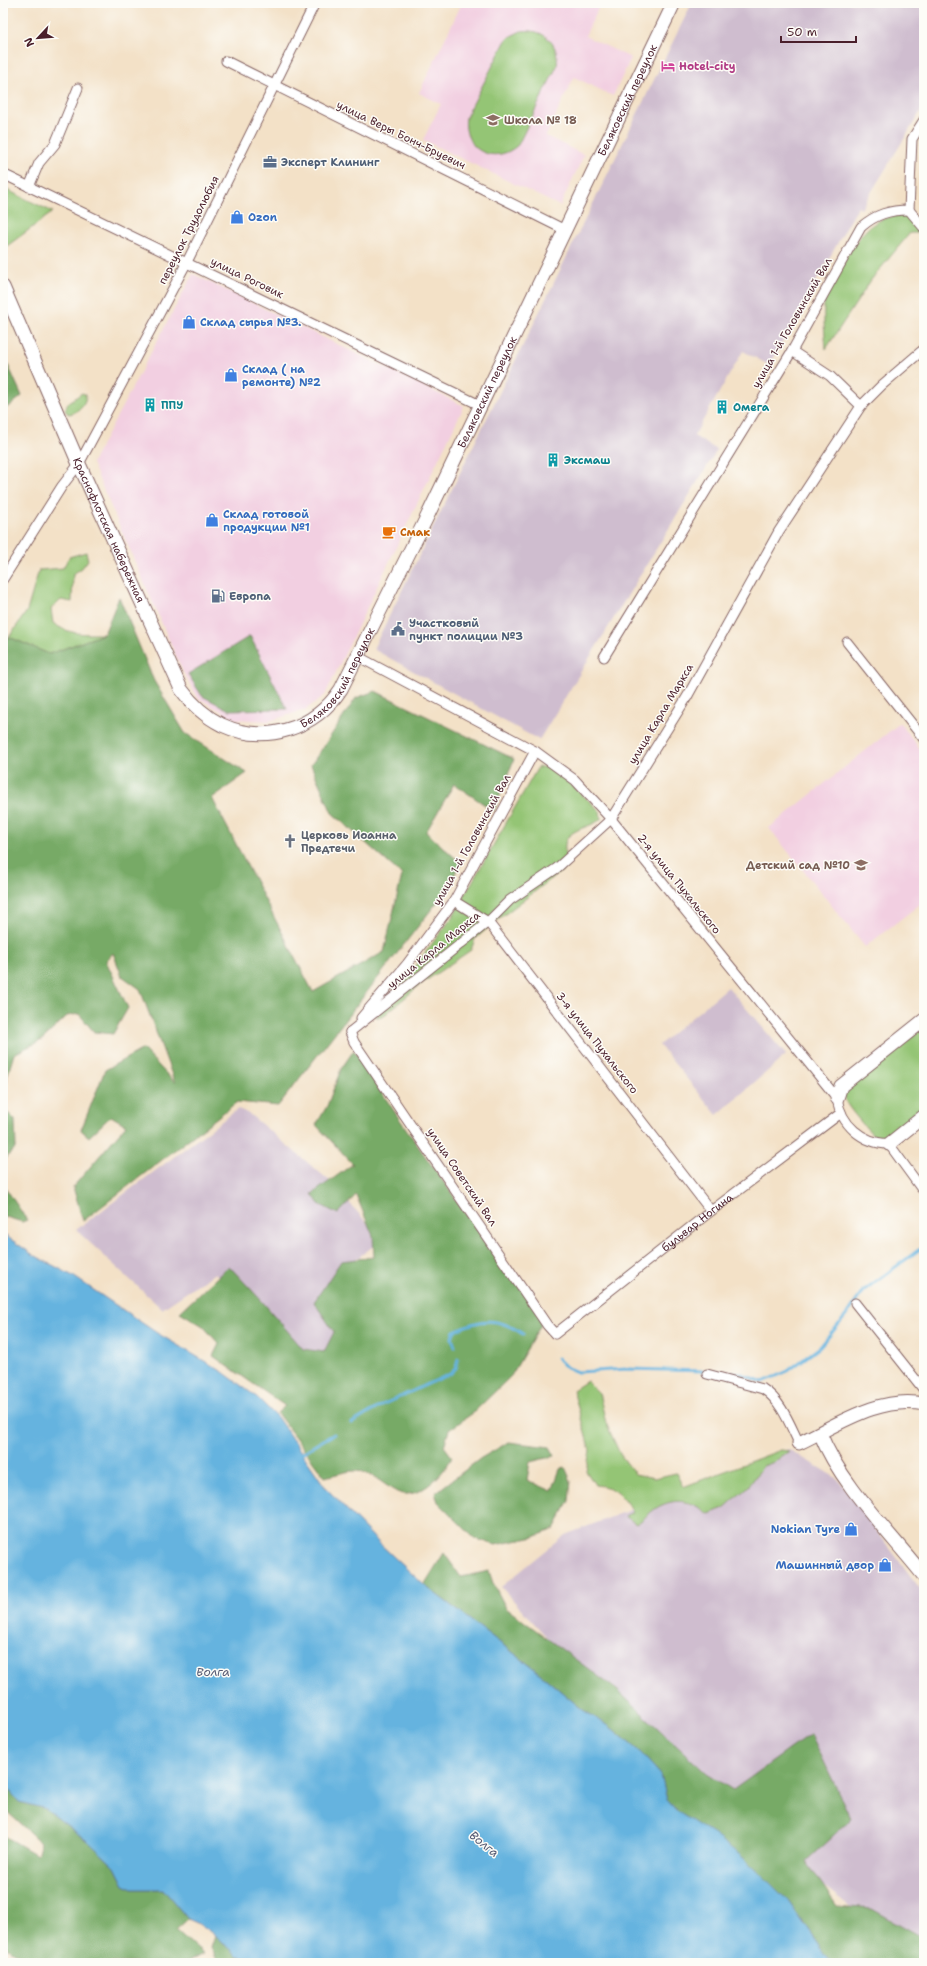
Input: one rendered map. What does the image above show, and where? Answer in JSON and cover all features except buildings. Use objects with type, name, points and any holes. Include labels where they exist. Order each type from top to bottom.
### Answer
[{"type":"street","name":"переулок Трудолюбия","points":[[3,579],[62,486],[79,464],[187,262],[315,3]]},
{"type":"street","name":"Беляковский переулок","points":[[256,734],[290,729],[316,716],[337,694],[480,405],[674,3]]},
{"type":"street","name":"улица Веры Бонч-Бруевич","points":[[226,61],[565,230]]},
{"type":"street","points":[[29,186],[39,163],[55,144],[78,88]]},
{"type":"street","points":[[924,120],[912,139],[910,210],[924,228]]},
{"type":"street","name":"улица Роговик","points":[[3,174],[480,405]]},
{"type":"street","name":"улица 1-й Головинский Вал","points":[[604,657],[792,351],[861,227],[878,214],[896,210],[910,210]]},
{"type":"street","name":"Краснофлотская набережная","points":[[3,287],[79,464],[180,689],[201,710],[216,722],[239,731],[256,734]]},
{"type":"street","name":"улица Карла Маркса","points":[[350,1032],[488,922],[510,900],[557,868],[611,819],[687,697],[780,531],[861,406],[882,385],[924,349]]},
{"type":"street","points":[[792,351],[830,376],[861,406]]},
{"type":"street","points":[[847,642],[924,740]]},
{"type":"street","name":"2-я улица Пухальского","points":[[357,656],[535,751],[574,780],[611,819],[837,1098],[841,1113],[850,1128],[860,1136],[872,1141],[889,1144]]},
{"type":"street","name":"улица 1-й Головинский Вал","points":[[350,1032],[407,964],[454,901],[535,751]]},
{"type":"street","name":"3-я улица Пухальского","points":[[454,901],[488,922],[711,1211]]},
{"type":"street","points":[[837,1098],[838,1091],[843,1085],[924,1020]]},
{"type":"street","name":"улица Советский Вал","points":[[350,1032],[354,1042],[547,1325],[555,1334]]},
{"type":"street","name":"бульвар Ногина","points":[[555,1334],[711,1211],[841,1113]]},
{"type":"street","points":[[921,1188],[889,1144],[924,1116]]},
{"type":"street","points":[[855,1303],[924,1390]]},
{"type":"street","points":[[707,1374],[763,1389],[771,1394],[787,1419],[799,1443],[881,1406],[903,1403],[924,1404]]},
{"type":"street","points":[[820,1433],[827,1452],[845,1479],[924,1576]]},
{"type":"shaded area","name":"Школа № 18","points":[[462,3],[601,3],[585,36],[631,58],[613,96],[574,77],[546,136],[584,155],[560,206],[423,140],[441,104],[419,93]]},
{"type":"shaded area","points":[[692,3],[924,3],[924,106],[861,209],[858,207],[769,365],[743,351],[694,436],[717,450],[539,740],[373,649]]},
{"type":"shaded area","points":[[193,274],[464,406],[325,695],[305,710],[269,721],[235,719],[198,698],[183,672],[92,463]]},
{"type":"shaded area","name":"Детский сад №10","points":[[900,723],[924,754],[924,901],[865,947],[769,828]]},
{"type":"shaded area","points":[[728,987],[786,1055],[717,1115],[659,1045]]},
{"type":"shaded area","points":[[238,1109],[248,1113],[331,1182],[382,1240],[346,1266],[333,1395],[215,1273],[162,1309],[76,1230]]},
{"type":"shaded area","points":[[788,1449],[838,1479],[924,1594],[924,1963],[817,1881],[565,1657],[501,1587],[565,1535]]},
{"type":"green space","points":[[521,31],[536,32],[548,39],[556,50],[557,66],[518,145],[509,151],[499,154],[490,154],[481,151],[474,146],[469,138],[466,128],[466,117],[505,42],[509,37]]},
{"type":"green space","points":[[924,140],[924,216],[919,204]]},
{"type":"green space","points":[[3,188],[53,212],[3,249]]},
{"type":"green space","points":[[902,215],[912,217],[918,226],[916,233],[910,233],[871,280],[826,349],[824,305],[830,286],[851,249],[864,232],[880,220]]},
{"type":"green space","points":[[3,354],[22,396],[10,406],[3,409]]},
{"type":"green space","points":[[82,393],[86,395],[83,405],[75,412],[68,414],[65,410],[68,403]]},
{"type":"green space","points":[[86,552],[88,560],[82,568],[73,574],[72,602],[61,600],[51,609],[53,623],[71,632],[84,634],[104,634],[49,654],[9,637],[27,611],[39,570],[63,568],[69,557]]},
{"type":"green space","points":[[119,597],[154,681],[185,733],[247,773],[212,798],[313,992],[384,952],[402,875],[332,813],[311,765],[356,698],[375,691],[514,759],[494,811],[454,784],[426,832],[461,863],[445,892],[278,1106],[237,1102],[83,1221],[73,1187],[126,1125],[111,1116],[89,1137],[81,1130],[105,1070],[143,1049],[175,1083],[140,989],[122,976],[113,953],[106,961],[128,1008],[113,1034],[94,1032],[79,1014],[67,1016],[42,1040],[14,1054],[3,1090],[3,640],[9,637],[49,654],[104,634]]},
{"type":"green space","points":[[250,636],[287,709],[229,710],[202,696],[188,674]]},
{"type":"green space","points":[[538,767],[550,767],[562,776],[600,811],[601,819],[575,831],[567,839],[565,850],[567,867],[496,921],[475,939],[471,950],[421,984],[382,1017],[376,1017],[451,919]]},
{"type":"green space","points":[[919,1031],[924,1031],[924,1107],[893,1133],[876,1137],[863,1125],[850,1108],[844,1096],[849,1084]]},
{"type":"green space","points":[[354,1050],[421,1150],[539,1312],[541,1325],[511,1376],[473,1413],[449,1430],[444,1446],[452,1457],[443,1471],[422,1490],[405,1494],[397,1492],[367,1473],[355,1471],[325,1477],[277,1413],[285,1406],[213,1356],[219,1344],[203,1326],[180,1312],[229,1266],[303,1349],[324,1352],[334,1332],[314,1302],[341,1261],[374,1257],[373,1236],[356,1195],[338,1214],[319,1204],[312,1194],[353,1164],[316,1125],[327,1106],[341,1069]]},
{"type":"green space","points":[[3,1108],[15,1120],[16,1147],[3,1162]]},
{"type":"green space","points":[[3,1184],[27,1220],[22,1222],[3,1216]]},
{"type":"green space","points":[[587,1381],[599,1393],[606,1423],[620,1454],[635,1474],[654,1478],[676,1473],[683,1487],[781,1450],[789,1451],[774,1462],[763,1466],[749,1486],[724,1508],[709,1514],[687,1502],[675,1501],[658,1507],[636,1524],[625,1516],[633,1512],[622,1497],[614,1490],[595,1485],[586,1471],[590,1451],[573,1390]]},
{"type":"green space","points":[[509,1442],[550,1447],[555,1456],[530,1462],[527,1480],[552,1491],[560,1469],[565,1467],[571,1481],[569,1501],[554,1529],[534,1537],[495,1545],[474,1538],[438,1502],[435,1493],[481,1458]]},
{"type":"green space","points":[[444,1553],[461,1577],[489,1571],[493,1583],[506,1608],[617,1690],[707,1774],[733,1790],[811,1734],[851,1819],[806,1861],[837,1906],[872,1909],[924,1938],[924,1963],[832,1963],[788,1901],[764,1877],[740,1855],[678,1812],[667,1800],[661,1775],[640,1752],[609,1726],[583,1710],[532,1667],[424,1585]]},
{"type":"green space","points":[[3,1783],[19,1802],[46,1809],[91,1844],[115,1867],[124,1885],[133,1889],[163,1889],[188,1919],[176,1930],[203,1954],[186,1963],[33,1963],[3,1945],[3,1835],[37,1855],[41,1843],[3,1808]]},
{"type":"green space","points":[[215,1935],[238,1956],[257,1958],[265,1963],[219,1963],[211,1947]]},
{"type":"water","name":"Волга","points":[[3,1234],[32,1254],[73,1276],[157,1333],[223,1372],[258,1398],[277,1417],[326,1488],[379,1543],[424,1585],[532,1667],[583,1710],[609,1726],[640,1752],[661,1775],[667,1800],[678,1812],[714,1835],[740,1855],[764,1877],[788,1901],[832,1963],[265,1963],[256,1958],[238,1956],[215,1935],[188,1919],[163,1889],[133,1889],[124,1885],[115,1867],[91,1844],[46,1809],[19,1802],[3,1783]]},
{"type":"waterway","points":[[715,1372],[742,1374],[763,1382],[788,1371],[820,1347],[849,1312],[863,1291],[924,1246]]},
{"type":"waterway","points":[[455,1347],[452,1338],[454,1331],[481,1322],[497,1322],[514,1328],[523,1334]]},
{"type":"waterway","points":[[352,1423],[384,1404],[450,1374],[456,1368],[458,1359]]},
{"type":"waterway","points":[[558,1359],[567,1368],[578,1372],[627,1369],[706,1371]]},
{"type":"waterway","points":[[300,1454],[334,1434]]},
{"type":"place","name":"Hotel-city","points":[[668,66]]},
{"type":"place","name":"Школа № 18","points":[[493,120]]},
{"type":"place","name":"Эксперт Клининг","points":[[270,162]]},
{"type":"place","name":"Ozon","points":[[237,217]]},
{"type":"place","name":"Склад сырья №3.","points":[[189,322]]},
{"type":"place","name":"Склад ( на ремонте) №2","points":[[231,375]]},
{"type":"place","name":"ППУ","points":[[150,405]]},
{"type":"place","name":"Омега","points":[[722,407]]},
{"type":"place","name":"Эксмаш","points":[[553,460]]},
{"type":"place","name":"Склад готовой продукции №1","points":[[212,520]]},
{"type":"place","name":"Смак","points":[[389,532]]},
{"type":"place","name":"Европа","points":[[218,596]]},
{"type":"place","name":"Участковый пункт полиции №3","points":[[398,629]]},
{"type":"place","name":"Церковь Иоанна Предтечи","points":[[290,841]]},
{"type":"place","name":"Детский сад №10","points":[[861,865]]},
{"type":"place","name":"Nokian Tyre","points":[[851,1529]]},
{"type":"place","name":"Машинный двор","points":[[885,1565]]}]
